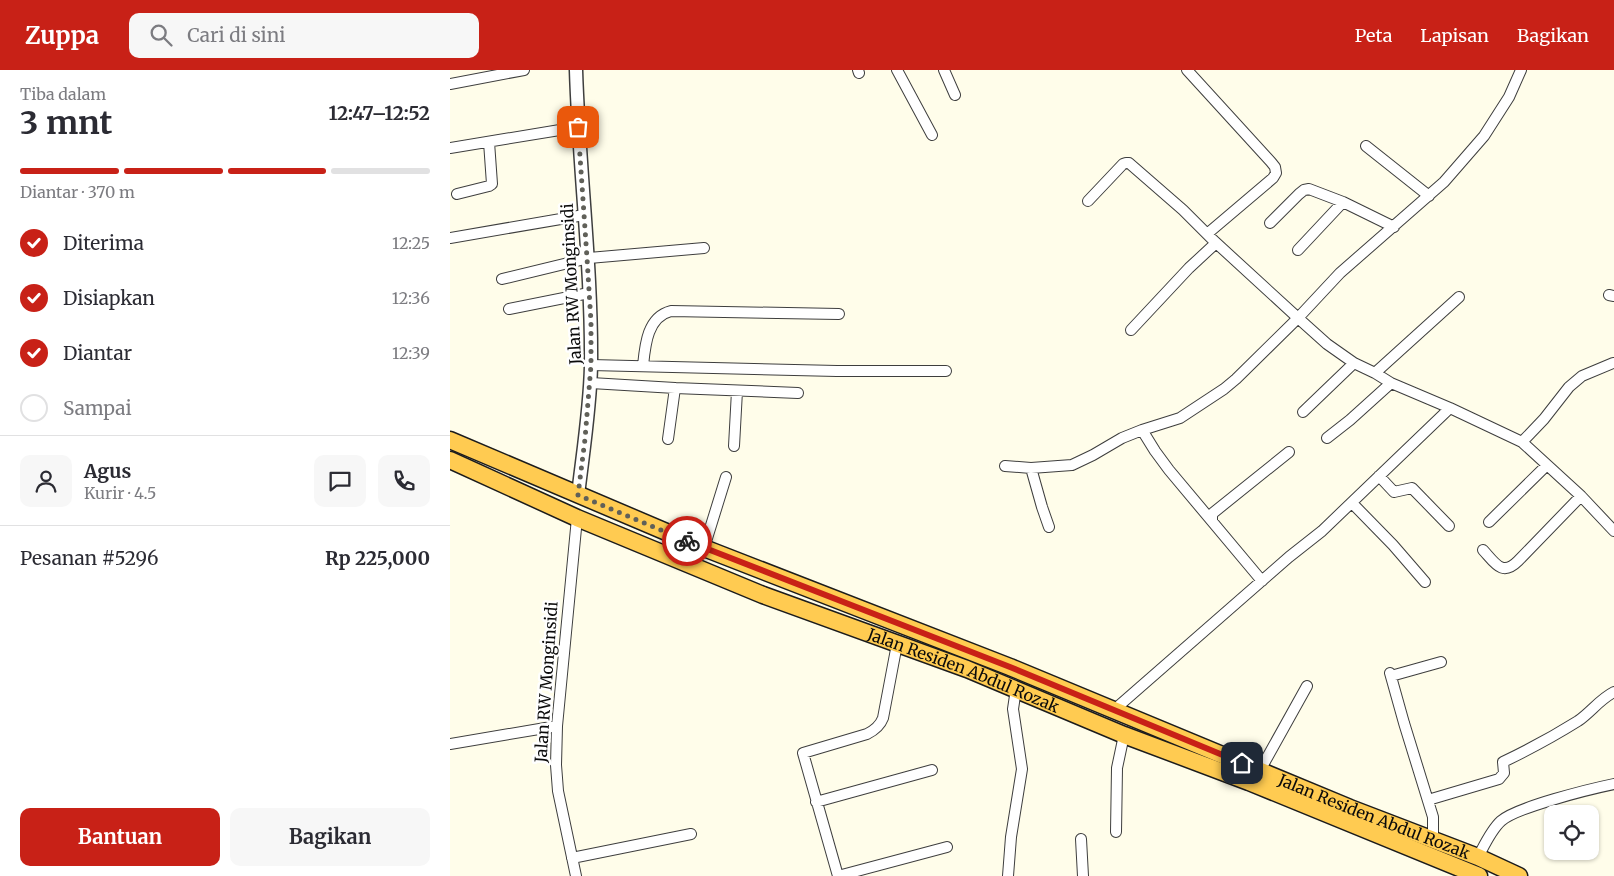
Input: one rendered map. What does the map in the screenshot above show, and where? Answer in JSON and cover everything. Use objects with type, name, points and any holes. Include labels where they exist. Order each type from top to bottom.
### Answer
[{"type":"highway","name":"Jalan Residen Abdul Rozak","points":[[450,440],[704,548],[1010,667],[1114,710],[1254,776],[1479,876]]},
{"type":"highway","name":"Jalan Residen Abdul Rozak","points":[[450,460],[576,518],[763,595],[967,669],[1124,735],[1350,808],[1478,857],[1519,876]]},
{"type":"street","points":[[450,84],[524,70]]},
{"type":"street","name":"Jalan RW Monginsidi","points":[[576,70],[584,215],[591,258],[589,293],[591,365],[578,495]]},
{"type":"street","points":[[897,70],[932,134]]},
{"type":"street","points":[[944,70],[955,95]]},
{"type":"street","points":[[1131,330],[1189,268],[1211,238],[1276,173],[1275,167],[1271,162],[1187,70]]},
{"type":"street","points":[[1005,466],[1031,468],[1077,463],[1122,438],[1180,418],[1224,389],[1298,318],[1340,273],[1444,182],[1484,136],[1509,97],[1521,70]]},
{"type":"street","points":[[450,148],[578,127]]},
{"type":"street","points":[[457,194],[492,184],[489,142]]},
{"type":"street","points":[[1366,146],[1429,196]]},
{"type":"street","points":[[1088,201],[1123,164],[1128,163],[1183,210],[1327,344],[1354,363],[1375,372],[1391,383],[1522,442],[1581,496],[1614,532]]},
{"type":"street","points":[[1270,223],[1306,189],[1343,202],[1394,227]]},
{"type":"street","points":[[1298,250],[1343,202]]},
{"type":"street","points":[[450,238],[584,215]]},
{"type":"street","points":[[502,279],[591,258],[704,248]]},
{"type":"street","points":[[509,308],[589,293]]},
{"type":"street","points":[[1375,372],[1459,297]]},
{"type":"street","points":[[642,366],[650,330],[656,320],[671,311],[839,314]]},
{"type":"street","points":[[1303,412],[1354,363]]},
{"type":"street","points":[[1522,442],[1544,419],[1569,387],[1582,376],[1613,363]]},
{"type":"street","points":[[591,365],[837,371],[946,371]]},
{"type":"street","points":[[590,383],[798,393]]},
{"type":"street","points":[[1327,438],[1391,383]]},
{"type":"street","points":[[668,439],[674,388]]},
{"type":"street","points":[[734,446],[737,391]]},
{"type":"street","points":[[1114,710],[1322,531],[1450,408]]},
{"type":"street","points":[[1142,430],[1169,470],[1262,581]]},
{"type":"street","points":[[1212,520],[1213,514],[1289,452]]},
{"type":"street","points":[[1489,522],[1547,465]]},
{"type":"street","points":[[1031,468],[1049,527]]},
{"type":"street","points":[[1380,476],[1394,492],[1412,488],[1449,526]]},
{"type":"street","points":[[704,548],[726,478]]},
{"type":"street","points":[[1483,550],[1499,567],[1506,569],[1513,566],[1581,496]]},
{"type":"street","points":[[1352,503],[1393,545],[1425,582]]},
{"type":"street","name":"Jalan RW Monginsidi","points":[[576,518],[557,726],[556,765],[558,791],[576,876]]},
{"type":"street","points":[[897,644],[883,718],[874,731],[803,753],[838,876],[947,847]]},
{"type":"street","points":[[1432,839],[1434,829],[1433,817],[1391,674],[1441,662]]},
{"type":"street","points":[[1254,776],[1307,686]]},
{"type":"street","points":[[1007,876],[1022,764],[1013,709],[1016,689]]},
{"type":"street","points":[[1428,800],[1500,779],[1504,773],[1503,762],[1578,720],[1606,696],[1614,692]]},
{"type":"street","points":[[450,744],[557,726]]},
{"type":"street","points":[[1116,832],[1117,768],[1124,735]]},
{"type":"street","points":[[816,802],[932,770]]},
{"type":"street","points":[[1478,857],[1501,821],[1514,813],[1614,784]]},
{"type":"street","points":[[572,858],[691,834]]},
{"type":"street","points":[[1081,839],[1083,876]]},
{"type":"way so far","points":[[578,127],[591,322],[590,383],[578,495],[687,541]]},
{"type":"route","points":[[687,541],[1010,667],[1242,763]]}]
